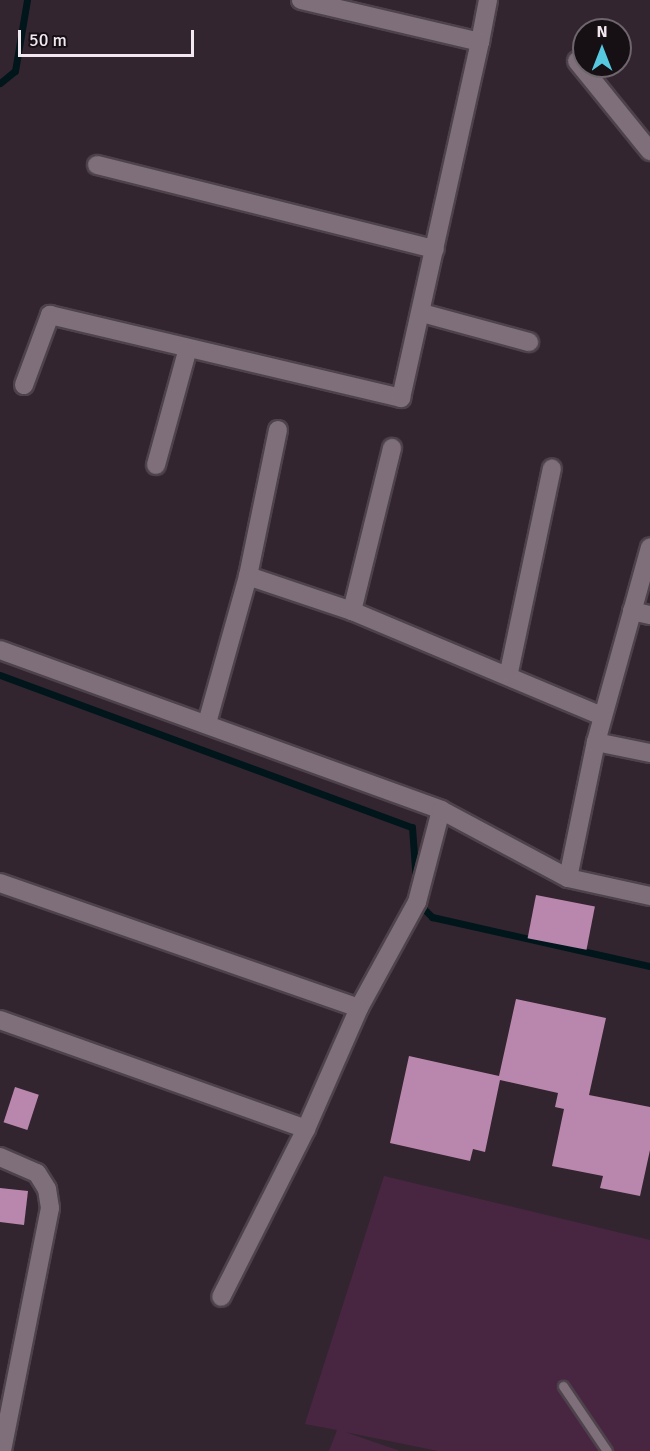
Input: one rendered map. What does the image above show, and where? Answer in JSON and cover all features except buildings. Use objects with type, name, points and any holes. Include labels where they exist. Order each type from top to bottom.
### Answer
[{"type":"street","points":[[301,0],[480,42]]},
{"type":"street","points":[[24,385],[51,315],[401,398],[422,313],[488,0]]},
{"type":"street","points":[[591,78],[650,151]]},
{"type":"street","points":[[97,165],[435,249]]},
{"type":"street","points":[[422,313],[529,342]]},
{"type":"street","points":[[156,465],[188,348]]},
{"type":"street","points":[[207,723],[248,576],[278,430]]},
{"type":"street","points":[[352,611],[392,448]]},
{"type":"street","points":[[509,672],[552,468]]},
{"type":"street","points":[[568,878],[602,716],[641,613],[650,547]]},
{"type":"street","points":[[248,576],[352,611],[509,672],[602,716]]},
{"type":"street","points":[[0,650],[207,723],[441,810],[568,878],[650,896]]},
{"type":"street","points":[[596,742],[650,753]]},
{"type":"street","points":[[221,1297],[306,1129],[359,1008],[417,902],[441,810]]},
{"type":"street","points":[[0,884],[359,1008]]},
{"type":"street","points":[[0,1020],[306,1129]]},
{"type":"street","points":[[0,1156],[37,1173],[47,1189],[50,1208],[2,1451]]},
{"type":"lane","points":[[563,1386],[607,1451]]},
{"type":"shaded area","points":[[384,1176],[650,1240],[650,1451],[438,1451],[345,1432],[400,1451],[329,1451],[337,1430],[305,1424]]},
{"type":"waterway","points":[[0,83],[15,71],[27,0]]},
{"type":"waterway","points":[[0,675],[412,827],[416,883]]},
{"type":"waterway","points":[[418,903],[432,917],[650,966]]}]
